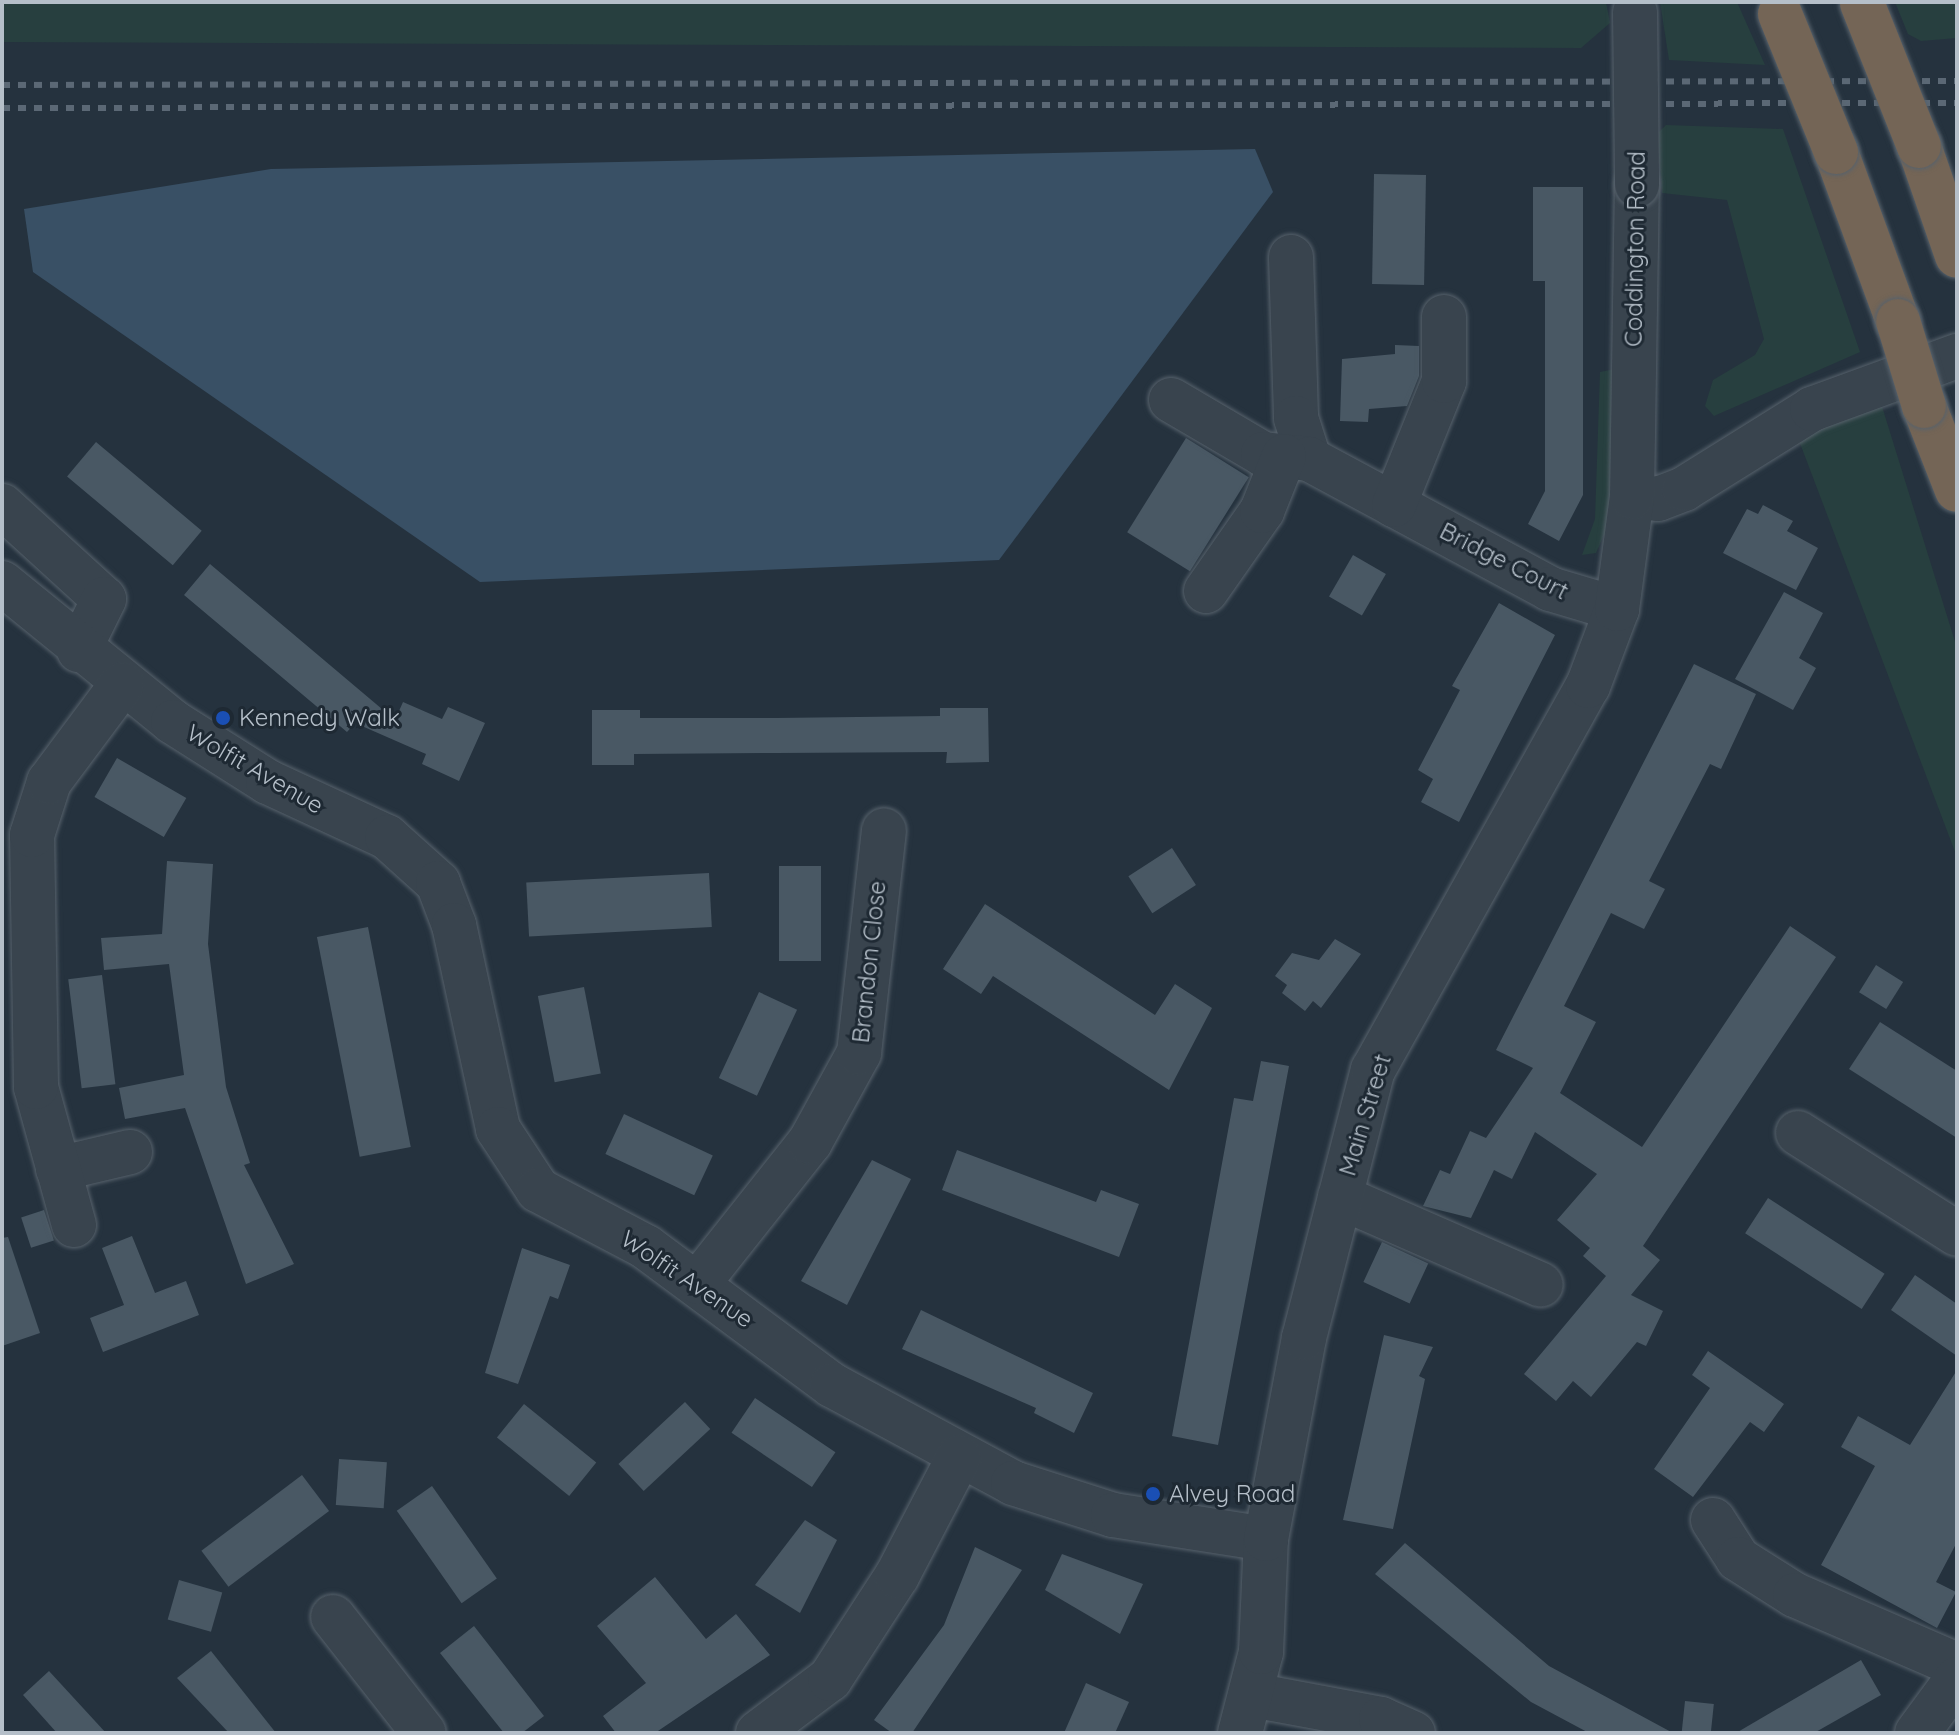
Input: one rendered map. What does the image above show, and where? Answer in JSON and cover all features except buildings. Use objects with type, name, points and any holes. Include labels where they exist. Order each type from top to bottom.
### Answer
[{"type":"highway","points":[[1862,2],[1919,146],[1957,256]]},
{"type":"highway","points":[[1777,8],[1836,152],[1898,321],[1924,406],[1957,490]]},
{"type":"street","name":"Coddington Road","points":[[1632,497],[1637,185],[1635,7]]},
{"type":"street","points":[[1206,591],[1297,457],[1291,257]]},
{"type":"street","points":[[1394,505],[1429,432],[1444,381],[1444,317]]},
{"type":"street","points":[[1632,497],[1658,499],[1684,489],[1812,409],[1957,356]]},
{"type":"street","name":"Bridge Court","points":[[1171,400],[1263,454],[1297,457],[1550,589],[1617,609]]},
{"type":"street","name":"Main Street","points":[[1246,1714],[1266,1604],[1266,1539],[1340,1197],[1378,1060],[1588,686],[1617,609],[1632,497]]},
{"type":"street","points":[[2,506],[104,599],[79,650]]},
{"type":"street","name":"Wolfit Avenue","points":[[2,583],[122,684],[268,782],[387,837],[414,858],[447,902],[498,1129],[518,1167],[569,1211],[620,1232],[699,1282],[832,1385],[959,1457],[1060,1501],[1266,1539]]},
{"type":"street","points":[[74,1225],[36,1087],[30,1024],[32,835],[49,782],[122,684]]},
{"type":"street","name":"Brandon Close","points":[[699,1282],[810,1142],[859,1053],[884,830]]},
{"type":"street","points":[[1798,1133],[1957,1234]]},
{"type":"street","points":[[58,1169],[130,1152]]},
{"type":"street","points":[[1340,1197],[1541,1285]]},
{"type":"street","points":[[758,1733],[830,1679],[897,1576],[959,1457]]},
{"type":"street","points":[[1713,1520],[1738,1559],[1795,1595],[1957,1665]]},
{"type":"street","points":[[333,1617],[424,1733]]},
{"type":"street","points":[[1917,1733],[1957,1679]]},
{"type":"street","points":[[1246,1714],[1381,1719],[1413,1733]]},
{"type":"green space","points":[[2,2],[1606,2],[1610,23],[1581,48],[2,42]]},
{"type":"green space","points":[[1660,2],[1737,2],[1765,65],[1669,60]]},
{"type":"green space","points":[[1895,2],[1957,2],[1957,38],[1921,41],[1908,34]]},
{"type":"green space","points":[[1666,125],[1783,129],[1860,352],[1714,416],[1705,406],[1713,380],[1755,355],[1764,339],[1727,200],[1662,193],[1657,134]]},
{"type":"green space","points":[[1615,369],[1612,537],[1604,535],[1596,553],[1582,555],[1595,519],[1600,372]]},
{"type":"green space","points":[[1880,400],[1957,648],[1957,857],[1798,438]]},
{"type":"water","points":[[1255,149],[1273,192],[999,560],[480,582],[33,272],[24,209],[271,169]]},
{"type":"railway","points":[[2,85],[1957,81]]},
{"type":"railway","points":[[2,108],[1957,103]]},
{"type":"place","name":"Kennedy Walk","points":[[223,718]]},
{"type":"place","name":"Alvey Road","points":[[1153,1494]]}]
